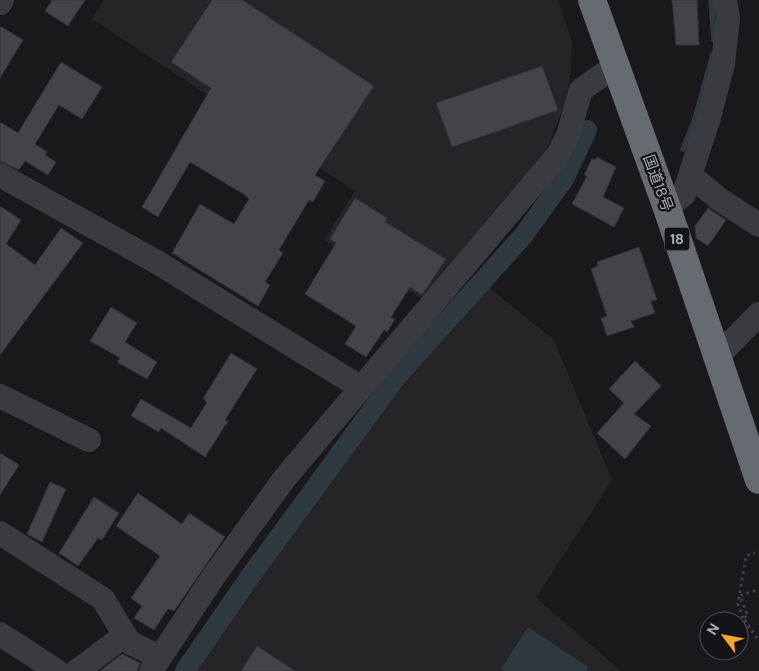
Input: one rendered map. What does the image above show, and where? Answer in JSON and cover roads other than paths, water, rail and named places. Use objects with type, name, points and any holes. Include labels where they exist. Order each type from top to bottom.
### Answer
[{"type":"highway","name":"国道18号","points":[[592,0],[667,208],[759,480]]},
{"type":"street","points":[[667,208],[684,194],[691,176],[723,64],[728,18],[725,0]]},
{"type":"street","points":[[0,533],[103,599],[129,642],[155,664],[284,479],[558,155],[568,135],[581,90],[615,66]]},
{"type":"street","points":[[0,175],[155,261],[360,388]]},
{"type":"street","points":[[691,176],[719,199],[759,225]]},
{"type":"street","points":[[717,357],[759,314]]},
{"type":"street","points":[[0,396],[89,440]]},
{"type":"street","points":[[0,634],[57,671]]},
{"type":"street","points":[[77,671],[125,635]]},
{"type":"waterway","points":[[711,0],[714,40]]},
{"type":"waterway","points":[[683,149],[695,119],[713,54]]},
{"type":"waterway","points":[[185,671],[249,578],[397,376],[523,236],[564,179],[587,130]]}]
